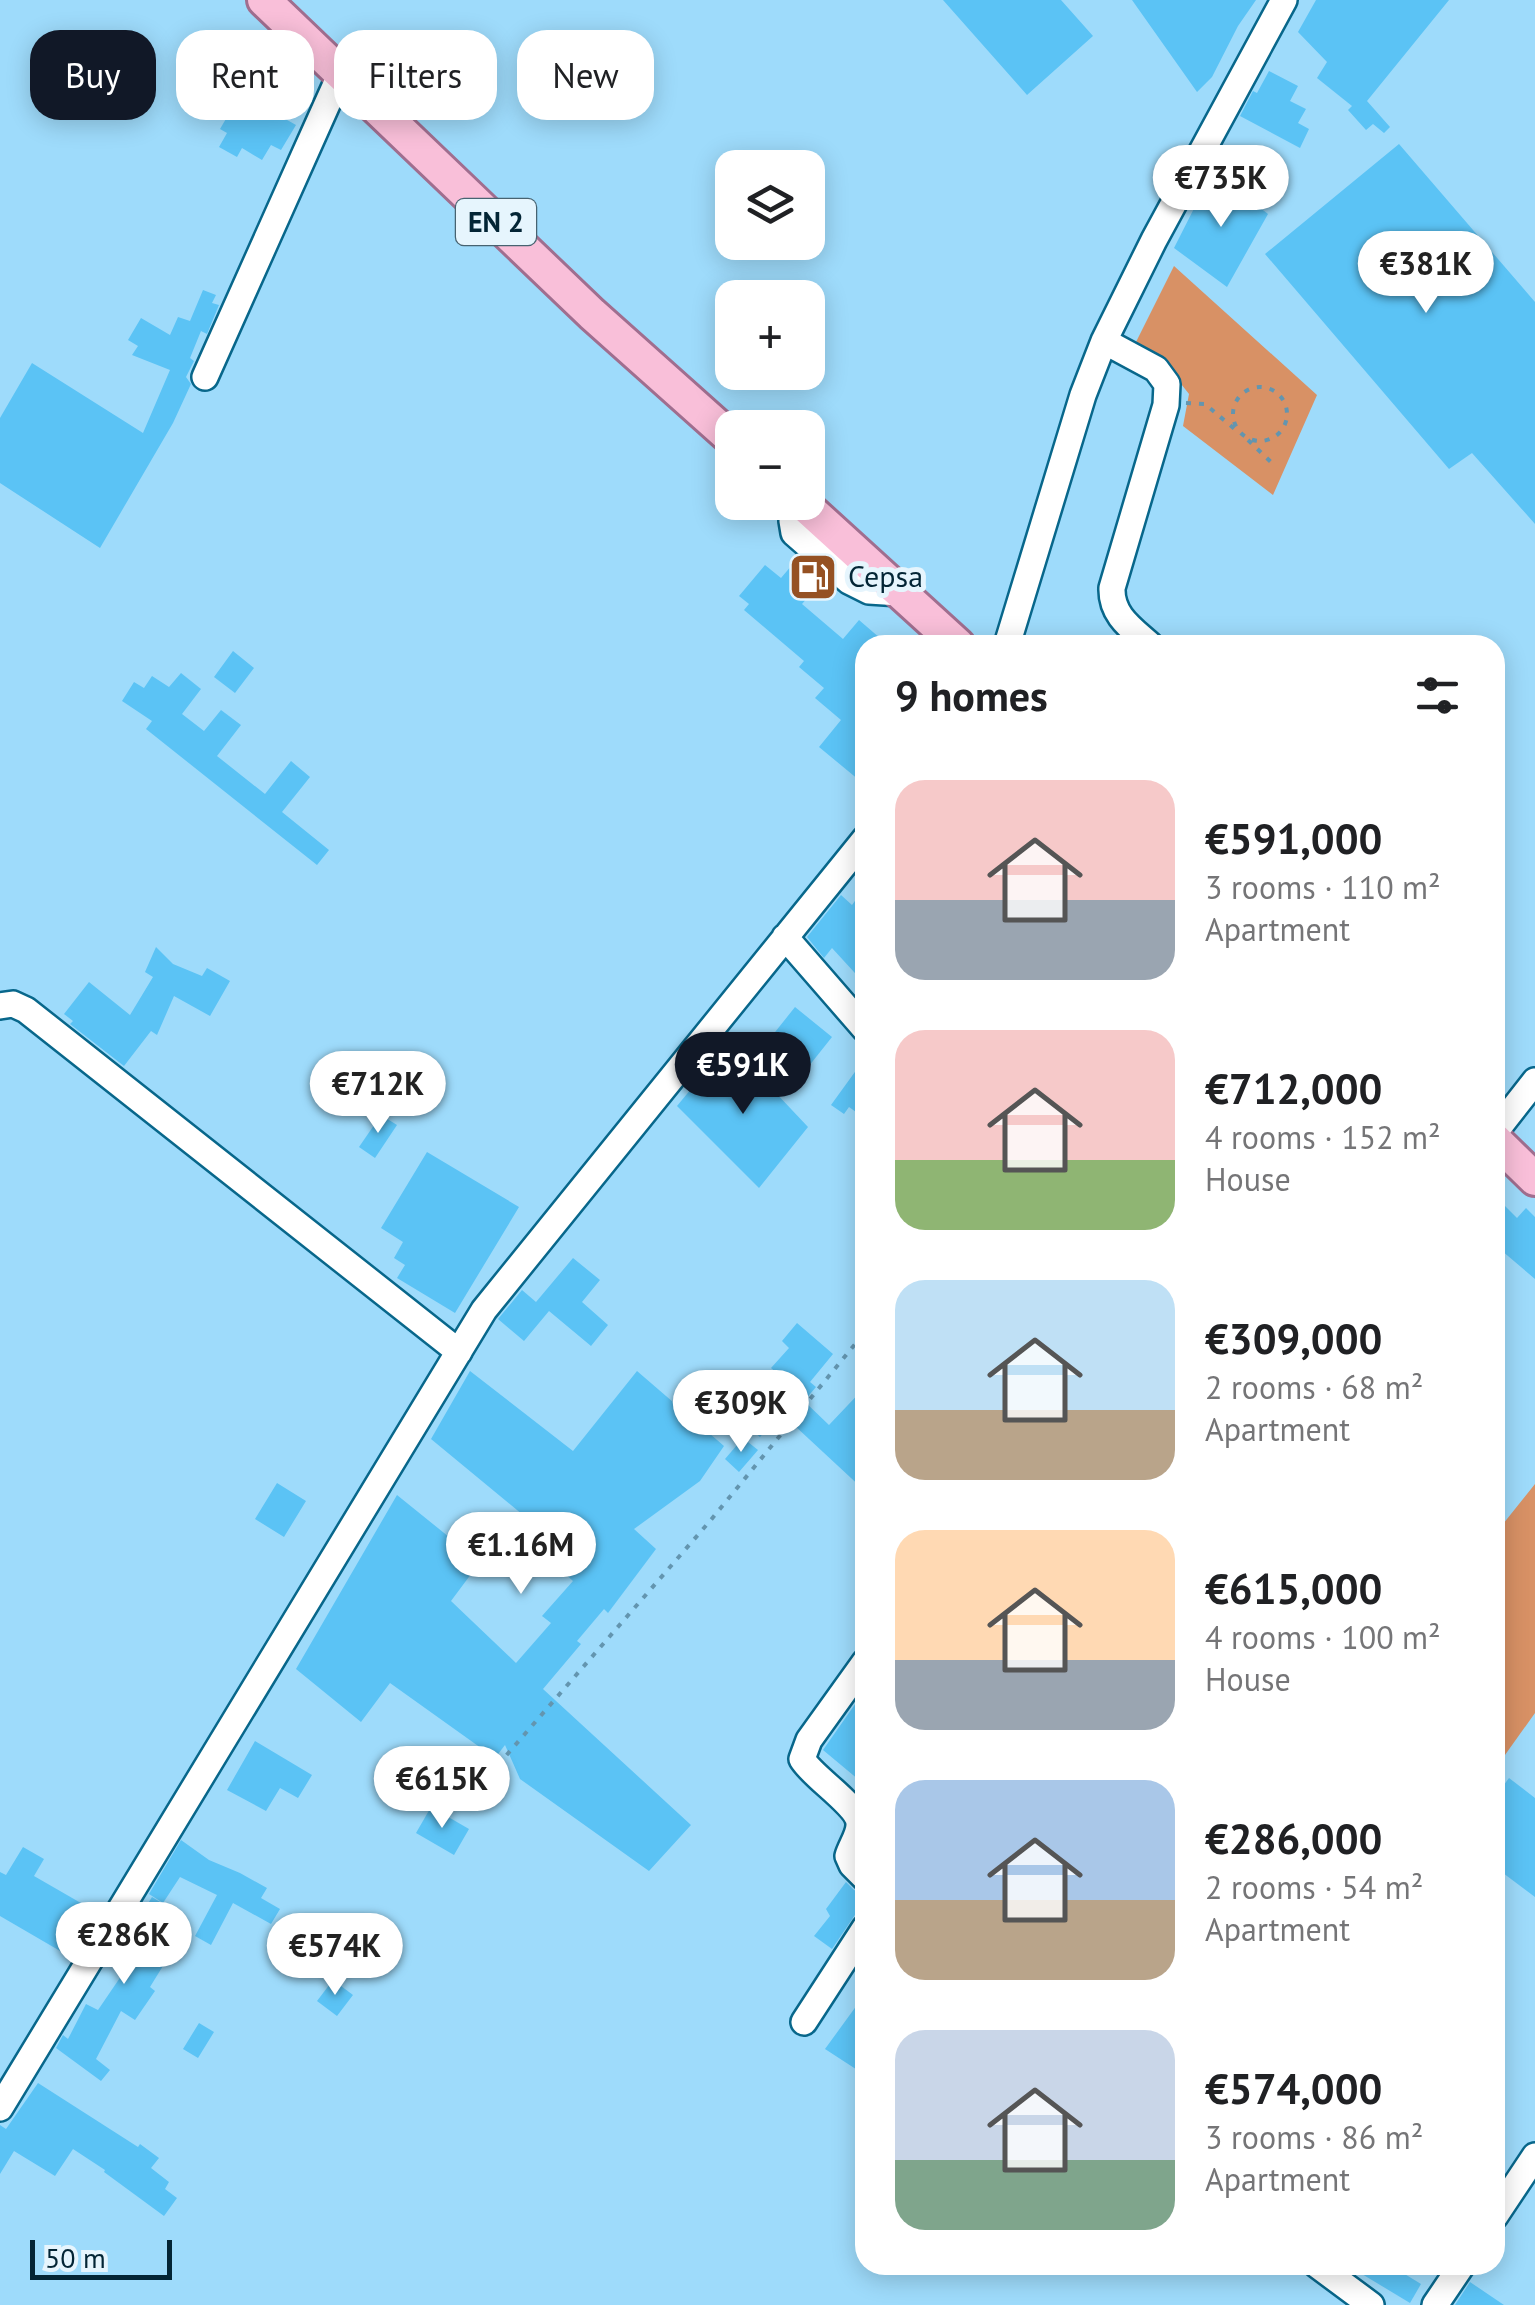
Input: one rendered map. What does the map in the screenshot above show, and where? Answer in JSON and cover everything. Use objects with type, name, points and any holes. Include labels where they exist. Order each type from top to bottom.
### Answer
[{"type":"main road","name":"EN 2","points":[[264,0],[334,66]]},
{"type":"main road","name":"EN 2","points":[[390,120],[592,314],[715,425]]},
{"type":"main road","points":[[804,520],[906,611],[943,635]]},
{"type":"main road","points":[[1505,1150],[1535,1180]]},
{"type":"street","points":[[1010,635],[1083,395],[1104,340],[1284,0]]},
{"type":"street","points":[[205,378],[334,89]]},
{"type":"street","points":[[1104,340],[1156,369],[1167,384],[1166,405],[1112,588],[1111,602],[1118,615],[1139,635]]},
{"type":"street","points":[[0,2108],[484,1310],[855,851]]},
{"type":"street","points":[[786,937],[855,1016]]},
{"type":"street","points":[[0,1006],[13,1004],[26,1010],[459,1352]]},
{"type":"street","points":[[1505,1119],[1535,1081]]},
{"type":"street","points":[[855,1676],[808,1740],[802,1758],[814,1776],[855,1811]]},
{"type":"street","points":[[855,1838],[848,1856],[855,1868]]},
{"type":"street","points":[[804,2022],[855,1943]]},
{"type":"street","points":[[1505,2201],[1535,2156]]},
{"type":"street","points":[[1331,2275],[1372,2305]]},
{"type":"street","points":[[1435,2305],[1455,2275]]},
{"type":"path","points":[[1266,388],[1281,396],[1288,414],[1275,438],[1257,442],[1241,434],[1233,410],[1242,394],[1249,389],[1266,388]]},
{"type":"path","points":[[1166,405],[1205,404],[1272,463]]},
{"type":"path","points":[[464,1804],[710,1521],[855,1344]]},
{"type":"shaded area","points":[[1174,266],[1317,395],[1273,495],[1183,426],[1189,394],[1170,370],[1136,342]]},
{"type":"shaded area","points":[[1535,1484],[1535,1713],[1505,1755],[1505,1522]]},
{"type":"building","points":[[943,0],[1061,0],[1093,36],[1027,95]]},
{"type":"building","points":[[1132,0],[1256,0],[1212,77],[1197,92]]},
{"type":"building","points":[[1316,0],[1449,0],[1367,101],[1390,127],[1384,133],[1373,124],[1366,130],[1348,110],[1352,106],[1317,78],[1327,62],[1298,32]]},
{"type":"building","points":[[1269,71],[1298,86],[1290,101],[1306,109],[1298,123],[1309,129],[1300,148],[1240,116]]},
{"type":"building","points":[[225,120],[287,120],[296,125],[281,150],[271,145],[262,160],[242,148],[237,157],[219,147],[227,133],[220,129]]},
{"type":"building","points":[[1399,144],[1535,302],[1535,524],[1472,453],[1449,469],[1265,254]]},
{"type":"building","points":[[1213,171],[1268,214],[1227,287],[1174,248]]},
{"type":"building","points":[[203,290],[216,295],[212,303],[219,305],[207,334],[201,331],[190,358],[194,361],[186,377],[191,384],[173,423],[100,548],[0,483],[0,418],[32,363],[143,433],[170,370],[132,355],[138,346],[128,340],[141,318],[170,335],[178,317],[190,321]]},
{"type":"building","points":[[798,558],[834,589],[821,582],[802,604],[843,639],[859,620],[876,635],[855,635],[855,777],[819,747],[841,720],[815,698],[824,688],[799,667],[804,661],[744,610],[749,604],[739,596],[765,565],[781,578]]},
{"type":"building","points":[[233,651],[254,668],[235,693],[214,677]]},
{"type":"building","points":[[181,673],[201,689],[182,714],[204,731],[221,710],[241,725],[217,756],[265,794],[291,761],[310,777],[282,812],[329,850],[317,865],[146,729],[152,721],[122,701],[134,682],[144,688],[152,676],[169,687]]},
{"type":"building","points":[[841,895],[852,905],[855,901],[855,973],[832,948],[824,958],[807,937]]},
{"type":"building","points":[[156,947],[173,964],[202,976],[207,968],[230,981],[210,1016],[174,996],[157,1035],[151,1031],[124,1066],[70,1024],[73,1021],[64,1014],[89,982],[130,1015],[153,977],[145,972]]},
{"type":"building","points":[[795,1007],[832,1037],[801,1076],[764,1046]]},
{"type":"building","points":[[724,1049],[775,1092],[808,1127],[759,1188],[677,1106]]},
{"type":"building","points":[[855,1072],[855,1111],[849,1107],[844,1114],[831,1105]]},
{"type":"building","points":[[381,1115],[397,1125],[375,1158],[359,1147]]},
{"type":"building","points":[[427,1152],[519,1207],[455,1313],[397,1278],[405,1265],[394,1258],[403,1242],[381,1228]]},
{"type":"building","points":[[1505,1206],[1517,1218],[1526,1208],[1535,1217],[1535,1279],[1505,1254]]},
{"type":"building","points":[[573,1258],[600,1280],[582,1302],[608,1325],[591,1346],[549,1311],[524,1341],[498,1319],[522,1290],[536,1302]]},
{"type":"building","points":[[797,1323],[833,1354],[810,1382],[816,1387],[804,1401],[829,1425],[855,1398],[855,1482],[781,1413],[760,1437],[739,1419],[778,1374],[771,1368],[789,1348],[782,1341]]},
{"type":"building","points":[[470,1371],[573,1451],[637,1371],[724,1446],[700,1481],[634,1529],[656,1549],[608,1613],[604,1609],[577,1641],[581,1644],[543,1689],[691,1825],[649,1871],[520,1779],[505,1745],[495,1758],[390,1683],[361,1722],[296,1669],[397,1495],[480,1562],[451,1601],[516,1663],[551,1623],[542,1616],[573,1581],[513,1527],[523,1515],[431,1439]]},
{"type":"building","points":[[743,1438],[758,1450],[739,1472],[725,1459]]},
{"type":"building","points":[[277,1483],[306,1501],[284,1537],[255,1519]]},
{"type":"building","points":[[855,1704],[855,1777],[823,1750]]},
{"type":"building","points":[[255,1741],[312,1775],[298,1798],[280,1788],[266,1811],[227,1790]]},
{"type":"building","points":[[1509,1778],[1535,1798],[1535,1897],[1505,1874],[1505,1783]]},
{"type":"building","points":[[431,1807],[469,1829],[454,1855],[416,1833]]},
{"type":"building","points":[[181,1840],[209,1860],[267,1888],[261,1898],[280,1909],[271,1924],[233,1903],[211,1945],[195,1936],[217,1895],[180,1877],[163,1903],[149,1894]]},
{"type":"building","points":[[23,1847],[44,1859],[34,1876],[93,1910],[67,1955],[0,1916],[0,1872],[6,1875]]},
{"type":"building","points":[[846,1882],[855,1890],[855,1915],[832,1949],[814,1936],[830,1916],[826,1909]]},
{"type":"building","points":[[152,1897],[185,1917],[160,1957],[166,1961],[150,1987],[155,1991],[135,2020],[121,2011],[96,2059],[110,2070],[101,2081],[56,2048],[63,2035],[68,2039],[86,2004],[98,2010],[130,1963],[116,1955]]},
{"type":"building","points":[[333,1980],[353,1995],[337,2016],[317,2001]]},
{"type":"building","points":[[855,2008],[855,2068],[825,2049]]},
{"type":"building","points":[[199,2023],[214,2032],[198,2058],[183,2049]]},
{"type":"building","points":[[38,2083],[159,2158],[151,2168],[169,2182],[165,2189],[177,2198],[164,2216],[73,2149],[55,2176],[14,2151],[0,2174],[0,2125],[6,2129]]},
{"type":"building","points":[[1364,2275],[1406,2275],[1421,2284],[1410,2303]]},
{"type":"building","points":[[1470,2282],[1504,2305],[1455,2305]]},
{"type":"place","name":"Cepsa","points":[[813,577]]}]
